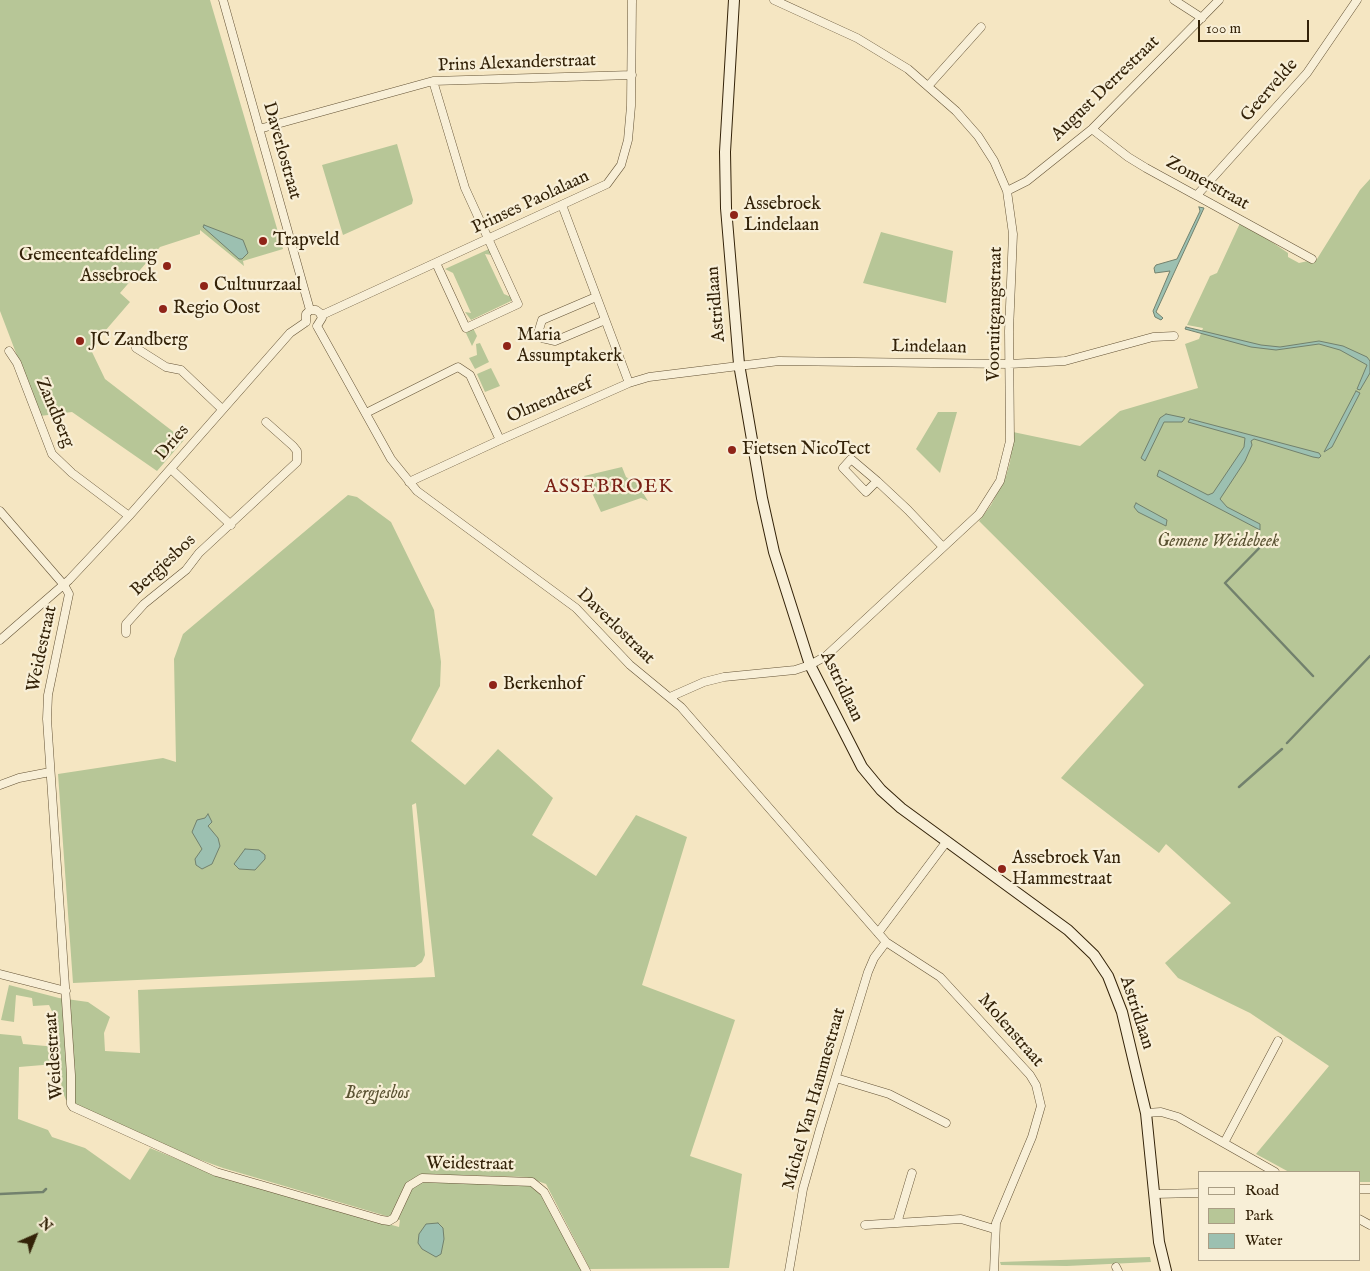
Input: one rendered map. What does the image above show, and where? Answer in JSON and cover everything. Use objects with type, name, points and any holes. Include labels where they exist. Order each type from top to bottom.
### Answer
[{"type":"main road","name":"Astridlaan","points":[[734,0],[726,180],[739,364],[772,543],[810,665],[862,767],[871,780],[901,808],[1069,931],[1085,945],[1100,964],[1113,986],[1122,1012],[1146,1113],[1161,1256],[1166,1271]]},
{"type":"street","name":"Daverlostraat","points":[[223,0],[310,310]]},
{"type":"street","name":"Prinses Paolalaan","points":[[322,315],[606,184],[622,165],[628,140],[632,75],[632,0]]},
{"type":"street","name":"Vooruitgangstraat","points":[[670,697],[704,682],[724,677],[795,670],[810,665],[832,651],[979,514],[1000,481],[1010,441],[1009,364],[1013,234],[1007,192],[994,161],[978,136],[956,111],[929,86],[880,51],[774,0]]},
{"type":"street","points":[[1174,0],[1202,18]]},
{"type":"street","name":"August Derrestraat","points":[[1007,192],[1027,181],[1092,128],[1219,0]]},
{"type":"street","name":"Geervelde","points":[[1198,194],[1307,73],[1357,0]]},
{"type":"street","points":[[929,86],[981,27]]},
{"type":"street","name":"Prins Alexanderstraat","points":[[259,129],[433,81],[632,75]]},
{"type":"street","points":[[433,81],[465,188],[518,304],[466,328],[436,263]]},
{"type":"street","name":"Zomerstraat","points":[[1092,128],[1128,157],[1198,194],[1312,259]]},
{"type":"street","points":[[562,205],[629,384]]},
{"type":"street","points":[[596,297],[542,320],[538,333],[542,338],[555,341],[605,320]]},
{"type":"street","points":[[310,310],[318,311],[322,315],[321,321],[317,326],[311,326],[306,322],[306,314],[310,310]]},
{"type":"street","name":"Dries","points":[[0,640],[64,585],[129,516],[290,333],[306,322]]},
{"type":"street","name":"Daverlostraat","points":[[317,326],[391,459],[409,482],[429,502],[576,608],[630,664],[670,697],[878,933]]},
{"type":"street","name":"Lindelaan","points":[[739,364],[779,360],[1009,364],[1065,361],[1153,337],[1174,336]]},
{"type":"street","points":[[136,348],[166,367],[181,370],[222,409]]},
{"type":"street","name":"Zandberg","points":[[9,350],[17,363],[52,454],[66,468],[129,516]]},
{"type":"street","name":"Olmendreef","points":[[409,482],[500,440],[648,377],[739,364]]},
{"type":"street","points":[[366,413],[458,367],[470,375],[500,440]]},
{"type":"street","name":"Bergjesbos","points":[[126,632],[126,624],[144,604],[186,570],[200,553],[297,462],[297,451],[266,422]]},
{"type":"street","points":[[877,481],[866,492],[843,468],[850,459],[877,481],[943,547]]},
{"type":"street","points":[[171,469],[230,525]]},
{"type":"street","name":"Weidestraat","points":[[0,512],[64,585],[69,598],[48,695],[50,772],[72,1075],[71,1104],[77,1110],[216,1172],[382,1220],[389,1221],[394,1218],[409,1186],[422,1178],[532,1182],[544,1192],[586,1271]]},
{"type":"street","points":[[0,785],[19,778],[50,772]]},
{"type":"street","points":[[878,933],[947,841]]},
{"type":"street","name":"Molenstraat","points":[[878,933],[886,942],[940,977],[1030,1075],[1036,1086],[1042,1106],[994,1229],[994,1271]]},
{"type":"street","name":"Michel Van Hammestraat","points":[[789,1271],[803,1189],[868,972],[886,942]]},
{"type":"street","points":[[0,974],[66,991]]},
{"type":"street","points":[[1224,1143],[1278,1041]]},
{"type":"street","points":[[836,1078],[889,1094],[946,1123]]},
{"type":"street","points":[[1146,1113],[1167,1113],[1273,1171]]},
{"type":"street","points":[[898,1223],[912,1173]]},
{"type":"street","points":[[1154,1194],[1198,1193]]},
{"type":"street","points":[[865,1225],[961,1218],[994,1229]]},
{"type":"green space","points":[[0,0],[210,0],[283,249],[243,261],[244,266],[200,230],[200,234],[160,247],[120,293],[130,302],[105,331],[92,352],[105,379],[184,440],[157,471],[72,412],[40,416],[0,311]]},
{"type":"green space","points":[[397,144],[413,200],[412,204],[343,235],[322,165]]},
{"type":"green space","name":"Gemene Weidebeek","points":[[1370,179],[1370,1182],[1360,1182],[1360,1171],[1287,1171],[1256,1154],[1329,1066],[1250,1013],[1178,978],[1165,963],[1231,903],[1166,844],[1159,853],[1061,778],[1144,685],[979,521],[991,505],[1006,476],[1010,462],[1013,432],[1080,446],[1120,411],[1198,388],[1185,344],[1199,339],[1203,328],[1187,325],[1210,276],[1217,273],[1241,221],[1288,253],[1288,257],[1299,263],[1317,259],[1360,190]]},
{"type":"green space","points":[[881,232],[953,251],[946,303],[863,283]]},
{"type":"green space","points":[[489,249],[492,255],[485,254],[504,294],[511,297],[511,301],[471,320],[465,312],[471,313],[453,273],[445,269]]},
{"type":"green space","points":[[473,328],[477,336],[472,346],[465,331]]},
{"type":"green space","points":[[480,343],[489,362],[475,369],[469,358],[477,355],[476,344]]},
{"type":"green space","points":[[491,368],[500,386],[485,392],[477,374]]},
{"type":"green space","points":[[938,412],[957,412],[940,473],[916,449]]},
{"type":"green space","points":[[622,467],[626,477],[637,483],[648,501],[641,498],[601,512],[584,476]]},
{"type":"green space","points":[[348,495],[357,497],[391,522],[434,610],[441,662],[440,686],[411,741],[465,785],[498,749],[553,798],[532,835],[596,876],[636,815],[687,837],[642,985],[735,1020],[690,1156],[742,1174],[729,1268],[590,1269],[546,1184],[526,1177],[457,1175],[529,1185],[536,1189],[542,1195],[582,1271],[0,1271],[0,1034],[21,1036],[23,1044],[57,1047],[57,1022],[49,1005],[33,1006],[32,998],[16,995],[14,1022],[1,1020],[9,985],[59,998],[88,1002],[110,1017],[104,1033],[105,1051],[140,1053],[138,990],[435,977],[416,803],[412,805],[425,955],[422,962],[415,967],[73,983],[58,774],[163,758],[176,762],[174,659],[183,634]],"holes":[[[55,1064],[60,1072],[62,1090],[66,1100],[187,1155],[223,1168],[400,1220],[399,1227],[216,1175],[150,1148],[130,1180],[85,1148],[52,1137],[48,1130],[18,1119],[19,1067]]]},
{"type":"green space","points":[[1150,1257],[1151,1262],[1067,1266],[1001,1265],[1000,1262]]},
{"type":"water","points":[[1199,207],[1204,208],[1156,312],[1163,318],[1161,320],[1155,317],[1153,311],[1170,271],[1155,273],[1154,268],[1156,265],[1177,259],[1200,211]]},
{"type":"water","points":[[204,225],[243,240],[248,253],[242,259],[239,259],[203,227]]},
{"type":"water","points":[[1186,327],[1261,345],[1280,347],[1319,341],[1343,346],[1367,357],[1370,361],[1370,373],[1360,390],[1357,389],[1367,365],[1340,350],[1319,344],[1276,350],[1251,347],[1185,329]]},
{"type":"water","points":[[1356,391],[1360,393],[1332,447],[1324,452]]},
{"type":"water","points":[[1166,414],[1185,418],[1182,422],[1164,422],[1145,461],[1141,458],[1160,418]]},
{"type":"water","points":[[1190,419],[1319,453],[1321,456],[1319,458],[1313,457],[1254,439],[1251,441],[1252,445],[1245,461],[1220,499],[1227,507],[1260,524],[1260,530],[1157,476],[1159,470],[1208,495],[1213,493],[1244,447],[1245,438],[1188,422]]},
{"type":"water","points":[[1136,503],[1167,520],[1166,526],[1138,512],[1134,507]]},
{"type":"water","points":[[208,814],[212,822],[208,826],[218,838],[220,846],[212,864],[202,869],[196,865],[195,859],[202,849],[192,832],[197,820],[205,818]]},
{"type":"water","points":[[245,849],[259,850],[265,855],[265,859],[255,870],[239,869],[234,864]]},
{"type":"water","points":[[438,1223],[443,1228],[444,1239],[441,1254],[436,1257],[422,1249],[418,1243],[419,1234],[426,1224]]},
{"type":"waterway","points":[[1270,537],[1225,583],[1313,676]]},
{"type":"waterway","points":[[1287,743],[1370,656]]},
{"type":"waterway","points":[[1239,787],[1282,749]]},
{"type":"waterway","points":[[0,1194],[43,1192],[46,1189]]},
{"type":"place","name":"Assebroek Lindelaan","points":[[734,215]]},
{"type":"place","name":"Trapveld","points":[[263,241]]},
{"type":"place","name":"Gemeenteafdeling Assebroek","points":[[167,266]]},
{"type":"place","name":"Cultuurzaal","points":[[204,286]]},
{"type":"place","name":"Regio Oost","points":[[163,309]]},
{"type":"place","name":"JC Zandberg","points":[[80,341]]},
{"type":"place","name":"Maria Assumptakerk","points":[[507,346]]},
{"type":"place","name":"Fietsen NicoTect","points":[[732,450]]},
{"type":"place","name":"Berkenhof","points":[[493,685]]},
{"type":"place","name":"Assebroek Van Hammestraat","points":[[1002,869]]},
{"type":"district","name":"ASSEBROEK","points":[[609,488]]}]
